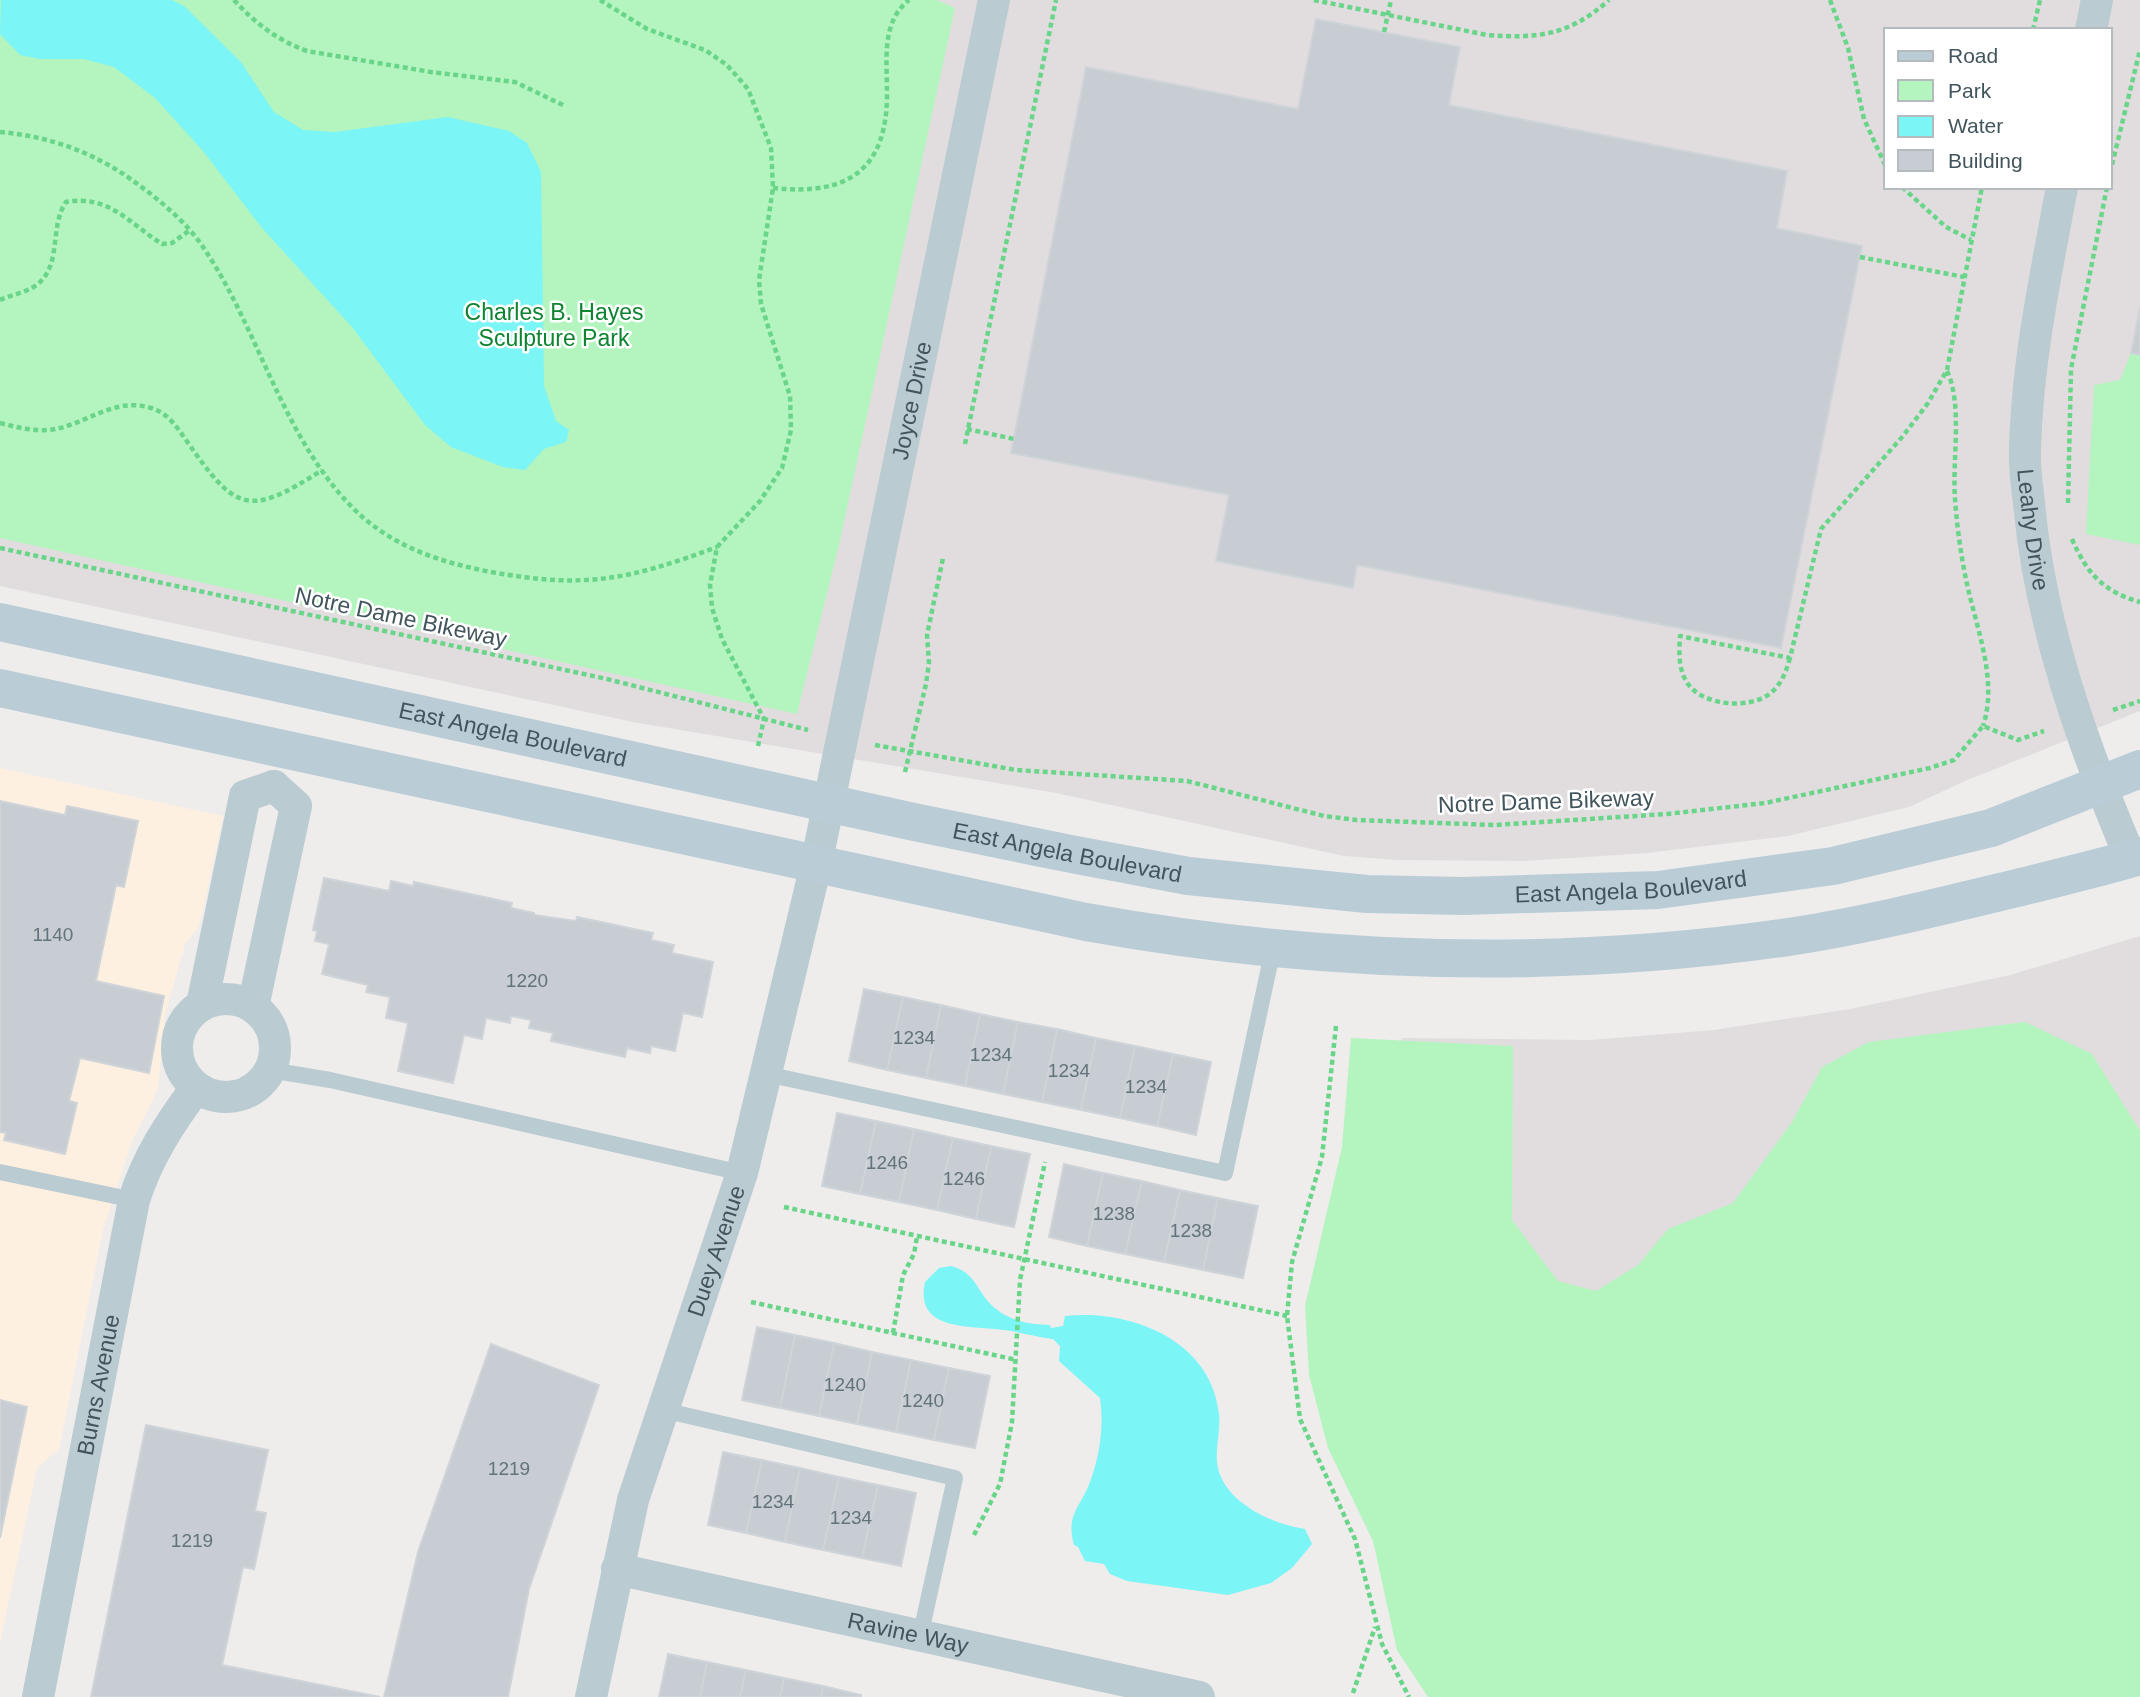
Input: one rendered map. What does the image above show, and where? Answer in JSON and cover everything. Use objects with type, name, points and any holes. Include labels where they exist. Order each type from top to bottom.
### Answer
[{"type":"main road","name":"East Angela Boulevard","points":[[0,622],[914,822],[1188,876],[1367,894],[1503,896],[1658,890],[1833,866],[1991,828],[2140,769]]},
{"type":"main road","points":[[0,688],[1086,922],[1181,939],[1273,949],[1388,958],[1483,960],[1675,951],[1864,924],[2136,862]]},
{"type":"street","name":"Joyce Drive","points":[[830,803],[994,0]]},
{"type":"street","points":[[2091,28],[2097,0]]},
{"type":"street","name":"Leahy Drive","points":[[2062,189],[2033,346],[2024,452],[2033,552],[2050,632],[2102,785],[2136,862]]},
{"type":"street","points":[[274,786],[283,749]]},
{"type":"street","points":[[202,1004],[245,796],[274,786]]},
{"type":"street","points":[[253,1007],[296,806],[274,786]]},
{"type":"street","name":"Duey Avenue","points":[[591,1697],[633,1500],[742,1173],[830,803]]},
{"type":"street","points":[[228,999],[253,1007],[268,1023],[275,1042],[270,1070],[251,1091],[237,1096],[209,1094],[197,1088],[180,1065],[177,1038],[191,1013],[202,1004],[228,999]]},
{"type":"street","name":"Burns Avenue","points":[[37,1697],[134,1200],[142,1174],[171,1121],[197,1088]]},
{"type":"street","name":"Ravine Way","points":[[617,1569],[1199,1697]]},
{"type":"lane","points":[[766,1074],[1225,1173],[1273,949]]},
{"type":"lane","points":[[270,1070],[330,1080],[742,1173]]},
{"type":"lane","points":[[0,1172],[134,1200]]},
{"type":"lane","points":[[663,1410],[955,1478],[920,1637]]},
{"type":"path","points":[[234,0],[252,20],[287,43],[307,51],[432,72],[515,82],[537,90],[565,106]]},
{"type":"path","points":[[0,132],[52,140],[117,169],[155,197],[190,230],[225,282],[302,437],[322,470],[350,505],[381,531],[409,548],[471,568],[563,582],[609,580],[649,572],[717,547],[760,500],[782,468],[791,430],[790,396],[761,304],[759,280],[773,188],[771,148],[748,89],[727,65],[705,50],[647,29],[600,0]]},
{"type":"path","points":[[773,188],[825,190],[862,171],[874,156],[887,104],[886,44],[892,22],[909,0]]},
{"type":"path","points":[[965,444],[1056,0]]},
{"type":"path","points":[[1314,0],[1487,35],[1527,37],[1563,31],[1586,20],[1609,0]]},
{"type":"path","points":[[1384,32],[1391,0]]},
{"type":"path","points":[[1830,0],[1848,48],[1864,119],[1884,163]]},
{"type":"path","points":[[2033,28],[2040,0]]},
{"type":"path","points":[[2112,165],[2140,50]]},
{"type":"path","points":[[1904,189],[1946,227],[1971,240]]},
{"type":"path","points":[[1790,658],[1680,636],[1679,655],[1688,684],[1699,694],[1732,704],[1768,695],[1780,684],[1790,658],[1821,529],[1903,436],[1928,403],[1947,370],[1982,189]]},
{"type":"path","points":[[2069,513],[2071,369],[2107,189]]},
{"type":"path","points":[[0,300],[40,282],[49,269],[58,219],[66,202],[81,199],[103,203],[121,212],[162,244],[172,243],[190,230]]},
{"type":"path","points":[[1860,257],[1964,277]]},
{"type":"path","points":[[1947,370],[1955,402],[1955,500],[1960,545],[1990,696],[1983,726],[2018,740]]},
{"type":"path","points":[[0,423],[27,429],[49,430],[104,410],[131,405],[152,408],[171,419],[226,492],[239,499],[255,502],[271,500],[288,492],[322,470]]},
{"type":"path","points":[[967,429],[1014,439]]},
{"type":"path","points":[[2070,535],[2091,573],[2115,595],[2140,602]]},
{"type":"path","points":[[717,547],[709,585],[712,608],[722,639],[764,719],[758,746]]},
{"type":"path","name":"Notre Dame Bikeway","points":[[0,548],[607,679],[794,726]]},
{"type":"path","points":[[905,772],[926,684],[929,663],[927,635],[943,558]]},
{"type":"path","name":"Notre Dame Bikeway","points":[[891,748],[1016,770],[1187,781],[1346,819],[1495,825],[1653,815],[1765,803],[1930,768],[1954,760],[1983,726]]},
{"type":"path","points":[[1336,1026],[1322,1157],[1292,1262],[1287,1316],[1300,1419],[1354,1539],[1375,1625],[1409,1697]]},
{"type":"path","points":[[972,1546],[987,1504],[1000,1484],[1012,1422],[1023,1259],[1047,1151]]},
{"type":"path","points":[[784,1207],[1287,1316]]},
{"type":"path","points":[[893,1333],[903,1275],[914,1254],[918,1236]]},
{"type":"path","points":[[751,1302],[1017,1360]]},
{"type":"path","points":[[1353,1693],[1375,1625]]},
{"type":"shaded area","points":[[0,0],[2140,0],[2140,711],[1965,781],[1909,807],[1788,836],[1647,853],[1524,861],[1398,860],[1344,856],[1056,793],[633,722],[0,586]]},
{"type":"shaded area","points":[[0,768],[223,816],[198,928],[185,944],[165,1015],[158,1089],[131,1144],[103,1230],[59,1449],[37,1468],[0,1643]]},
{"type":"shaded area","points":[[2140,936],[2140,1697],[1371,1161],[1402,1038],[1590,1040],[1714,1030],[1850,1009],[2010,975]]},
{"type":"green space","name":"Charles B. Hayes Sculpture Park","points":[[0,0],[937,0],[955,8],[839,545],[797,714],[0,538]]},
{"type":"green space","points":[[2140,308],[2140,545],[2086,534],[2094,385],[2120,380],[2131,353]]},
{"type":"green space","points":[[2025,1022],[2092,1054],[2140,1131],[2140,1697],[1428,1697],[1397,1650],[1373,1541],[1328,1448],[1309,1375],[1305,1306],[1342,1147],[1351,1038],[1513,1046],[1512,1220],[1558,1281],[1596,1291],[1638,1265],[1668,1229],[1733,1203],[1792,1122],[1822,1067],[1869,1042]]},
{"type":"water","points":[[1,0],[172,0],[184,6],[241,62],[274,112],[303,130],[335,132],[448,117],[509,131],[527,143],[541,172],[544,386],[556,421],[569,430],[566,442],[544,449],[525,470],[503,467],[451,447],[425,425],[352,327],[262,228],[203,151],[155,98],[114,67],[84,59],[40,59],[20,55],[0,34]]},
{"type":"water","points":[[951,1266],[968,1275],[992,1306],[1015,1320],[1050,1325],[1051,1328],[1063,1326],[1065,1316],[1115,1318],[1140,1324],[1163,1334],[1184,1348],[1201,1366],[1213,1388],[1219,1414],[1217,1465],[1225,1484],[1254,1511],[1280,1523],[1305,1529],[1312,1544],[1292,1568],[1271,1583],[1228,1595],[1127,1581],[1110,1574],[1104,1564],[1085,1561],[1078,1547],[1074,1545],[1072,1525],[1097,1459],[1101,1429],[1100,1398],[1059,1361],[1060,1346],[1053,1339],[962,1326],[936,1318],[928,1310],[924,1298],[925,1282],[939,1268]]},
{"type":"building","points":[[1316,19],[1460,47],[1449,105],[1787,171],[1777,228],[1862,246],[1781,648],[1357,565],[1353,588],[1216,561],[1229,495],[1011,453],[1086,67],[1298,109]]},
{"type":"building","points":[[2140,308],[2140,355],[2131,353]]},
{"type":"building","points":[[0,801],[65,815],[67,806],[138,821],[124,887],[116,885],[96,981],[164,996],[149,1073],[80,1058],[69,1101],[77,1103],[65,1154],[4,1140],[6,1133],[0,1132]]},
{"type":"building","points":[[324,878],[389,891],[391,881],[413,886],[414,882],[512,903],[511,908],[534,915],[576,921],[577,917],[653,933],[651,940],[674,945],[672,953],[713,962],[702,1017],[683,1013],[675,1051],[651,1046],[650,1053],[627,1048],[625,1057],[551,1041],[553,1033],[529,1028],[531,1020],[511,1016],[510,1023],[486,1018],[482,1039],[464,1035],[453,1083],[398,1071],[408,1023],[386,1018],[390,997],[366,992],[368,985],[322,974],[329,944],[315,941],[317,931],[313,930]]},
{"type":"building","points":[[864,989],[903,997],[887,1070],[849,1061]]},
{"type":"building","points":[[903,997],[941,1005],[926,1078],[887,1070]]},
{"type":"building","points":[[941,1005],[980,1014],[965,1086],[926,1078]]},
{"type":"building","points":[[980,1014],[1018,1022],[1003,1094],[965,1086]]},
{"type":"building","points":[[1018,1022],[1057,1029],[1042,1102],[1003,1094]]},
{"type":"building","points":[[1057,1029],[1096,1038],[1081,1110],[1042,1102]]},
{"type":"building","points":[[1096,1038],[1135,1046],[1120,1118],[1081,1110]]},
{"type":"building","points":[[1135,1046],[1173,1054],[1157,1126],[1120,1118]]},
{"type":"building","points":[[1173,1054],[1211,1062],[1196,1135],[1157,1126]]},
{"type":"building","points":[[837,1113],[876,1121],[860,1194],[822,1186]]},
{"type":"building","points":[[876,1121],[914,1129],[899,1202],[860,1194]]},
{"type":"building","points":[[914,1129],[953,1138],[937,1210],[899,1202]]},
{"type":"building","points":[[953,1138],[991,1146],[976,1219],[937,1210]]},
{"type":"building","points":[[991,1146],[1030,1154],[1014,1227],[976,1219]]},
{"type":"building","points":[[1064,1164],[1103,1173],[1087,1246],[1049,1237]]},
{"type":"building","points":[[1103,1173],[1142,1181],[1125,1254],[1087,1246]]},
{"type":"building","points":[[1142,1181],[1180,1190],[1164,1262],[1125,1254]]},
{"type":"building","points":[[1180,1190],[1218,1198],[1203,1270],[1164,1262]]},
{"type":"building","points":[[1218,1198],[1258,1206],[1243,1278],[1203,1270]]},
{"type":"building","points":[[757,1327],[795,1335],[780,1408],[742,1400]]},
{"type":"building","points":[[795,1335],[834,1343],[819,1416],[780,1408]]},
{"type":"building","points":[[834,1343],[872,1352],[857,1424],[819,1416]]},
{"type":"building","points":[[491,1344],[599,1385],[529,1589],[508,1697],[384,1697],[418,1552]]},
{"type":"building","points":[[872,1352],[911,1360],[896,1432],[857,1424]]},
{"type":"building","points":[[911,1360],[949,1368],[934,1440],[896,1432]]},
{"type":"building","points":[[949,1368],[990,1376],[975,1448],[934,1440]]},
{"type":"building","points":[[0,1400],[27,1407],[0,1538]]},
{"type":"building","points":[[146,1425],[268,1450],[255,1511],[266,1513],[254,1569],[243,1567],[222,1665],[380,1697],[91,1697]]},
{"type":"building","points":[[723,1452],[762,1460],[746,1533],[708,1525]]},
{"type":"building","points":[[762,1460],[800,1468],[785,1542],[746,1533]]},
{"type":"building","points":[[800,1468],[839,1477],[823,1550],[785,1542]]},
{"type":"building","points":[[839,1477],[878,1485],[862,1558],[823,1550]]},
{"type":"building","points":[[878,1485],[916,1493],[901,1566],[862,1558]]},
{"type":"building","points":[[668,1654],[707,1662],[700,1697],[659,1697]]},
{"type":"building","points":[[707,1662],[746,1670],[740,1697],[700,1697]]},
{"type":"building","points":[[746,1670],[784,1678],[780,1697],[740,1697]]},
{"type":"building","points":[[784,1678],[823,1686],[821,1697],[780,1697]]},
{"type":"building","points":[[823,1686],[861,1695],[861,1697],[821,1697]]}]
